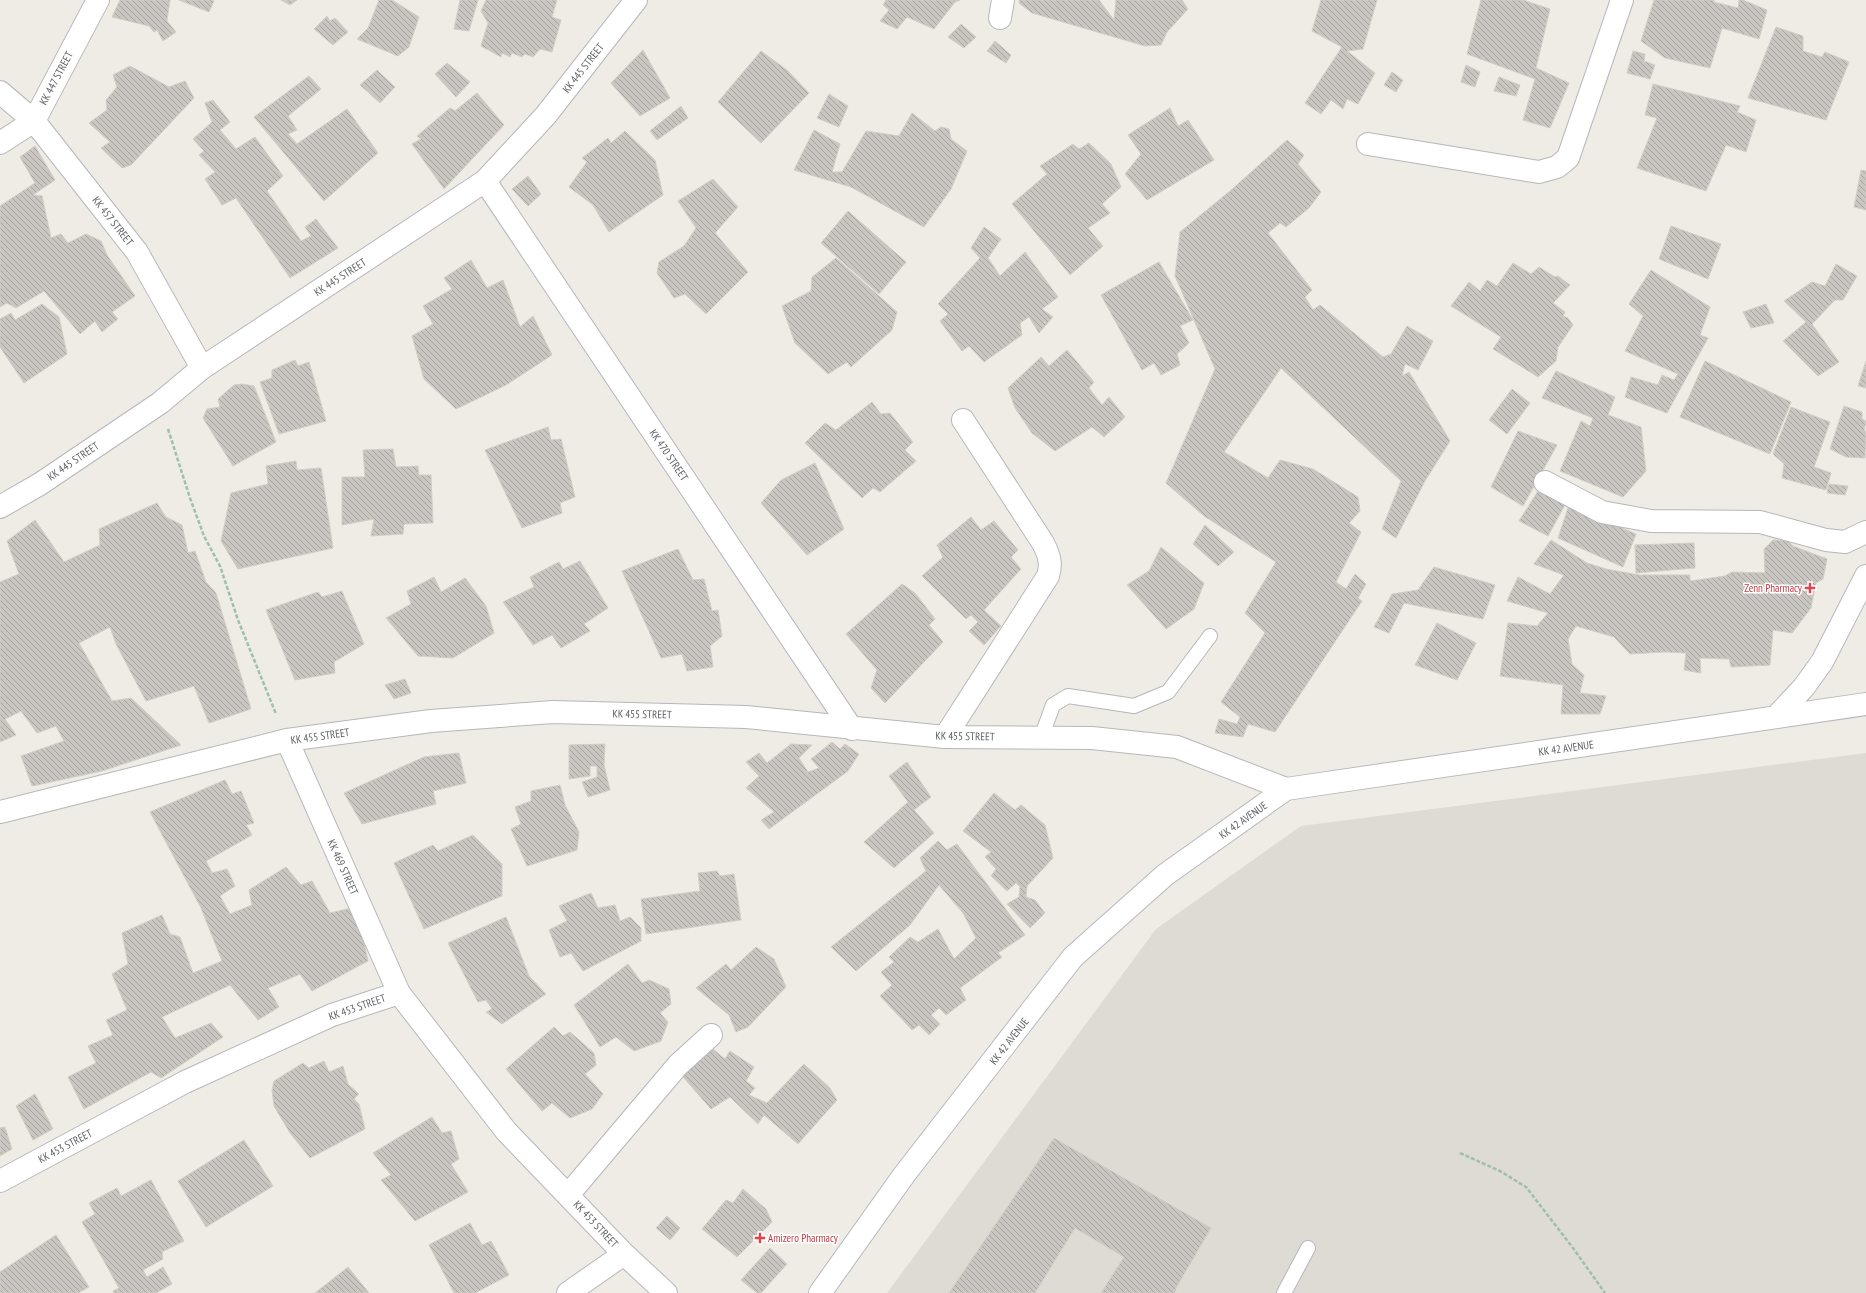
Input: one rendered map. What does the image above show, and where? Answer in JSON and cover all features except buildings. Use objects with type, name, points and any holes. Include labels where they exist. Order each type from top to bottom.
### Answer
[{"type":"street","name":"KK 447 STREET","points":[[34,121],[98,0]]},
{"type":"street","name":"KK 445 STREET","points":[[0,507],[40,484],[160,403],[202,368],[485,181],[546,115],[636,0]]},
{"type":"street","points":[[1368,144],[1539,172],[1557,167],[1568,158],[1622,0]]},
{"type":"street","name":"KK 457 STREET","points":[[0,92],[34,121],[137,252],[202,368]]},
{"type":"street","points":[[0,142],[34,121]]},
{"type":"street","name":"KK 470 STREET","points":[[485,181],[852,729]]},
{"type":"street","points":[[946,737],[1048,576],[1050,567],[1050,556],[1044,543],[963,420]]},
{"type":"street","points":[[1545,482],[1602,512],[1651,521],[1760,522],[1826,540],[1845,542],[1866,532]]},
{"type":"street","points":[[1776,717],[1804,687],[1822,662],[1866,576]]},
{"type":"street","name":"KK 42 AVENUE","points":[[820,1293],[904,1175],[1074,957],[1165,875],[1286,789],[1866,704]]},
{"type":"street","name":"KK 455 STREET","points":[[0,812],[287,740],[431,721],[553,712],[746,717],[852,729],[946,737],[1092,738],[1177,746],[1286,789]]},
{"type":"street","name":"KK 469 STREET","points":[[287,740],[399,994]]},
{"type":"street","name":"KK 453 STREET","points":[[0,1181],[185,1082],[332,1015],[399,994],[506,1131],[624,1254],[666,1293]]},
{"type":"street","points":[[568,1195],[678,1065],[711,1035]]},
{"type":"street","points":[[568,1293],[624,1254]]},
{"type":"lane","points":[[1041,738],[1053,705],[1068,696],[1134,706],[1168,692],[1210,636]]},
{"type":"lane","points":[[1284,1293],[1308,1248]]},
{"type":"path","points":[[160,403],[190,498],[204,536],[220,566],[238,620],[287,740]]},
{"type":"path","points":[[1460,1153],[1500,1171],[1526,1187],[1573,1248],[1605,1293]]},
{"type":"shaded area","points":[[1866,753],[1866,1293],[887,1293],[1156,929],[1301,826]]},
{"type":"place","name":"Zenn Pharmacy","points":[[1810,588]]},
{"type":"place","name":"Amizero Pharmacy","points":[[760,1238]]}]
